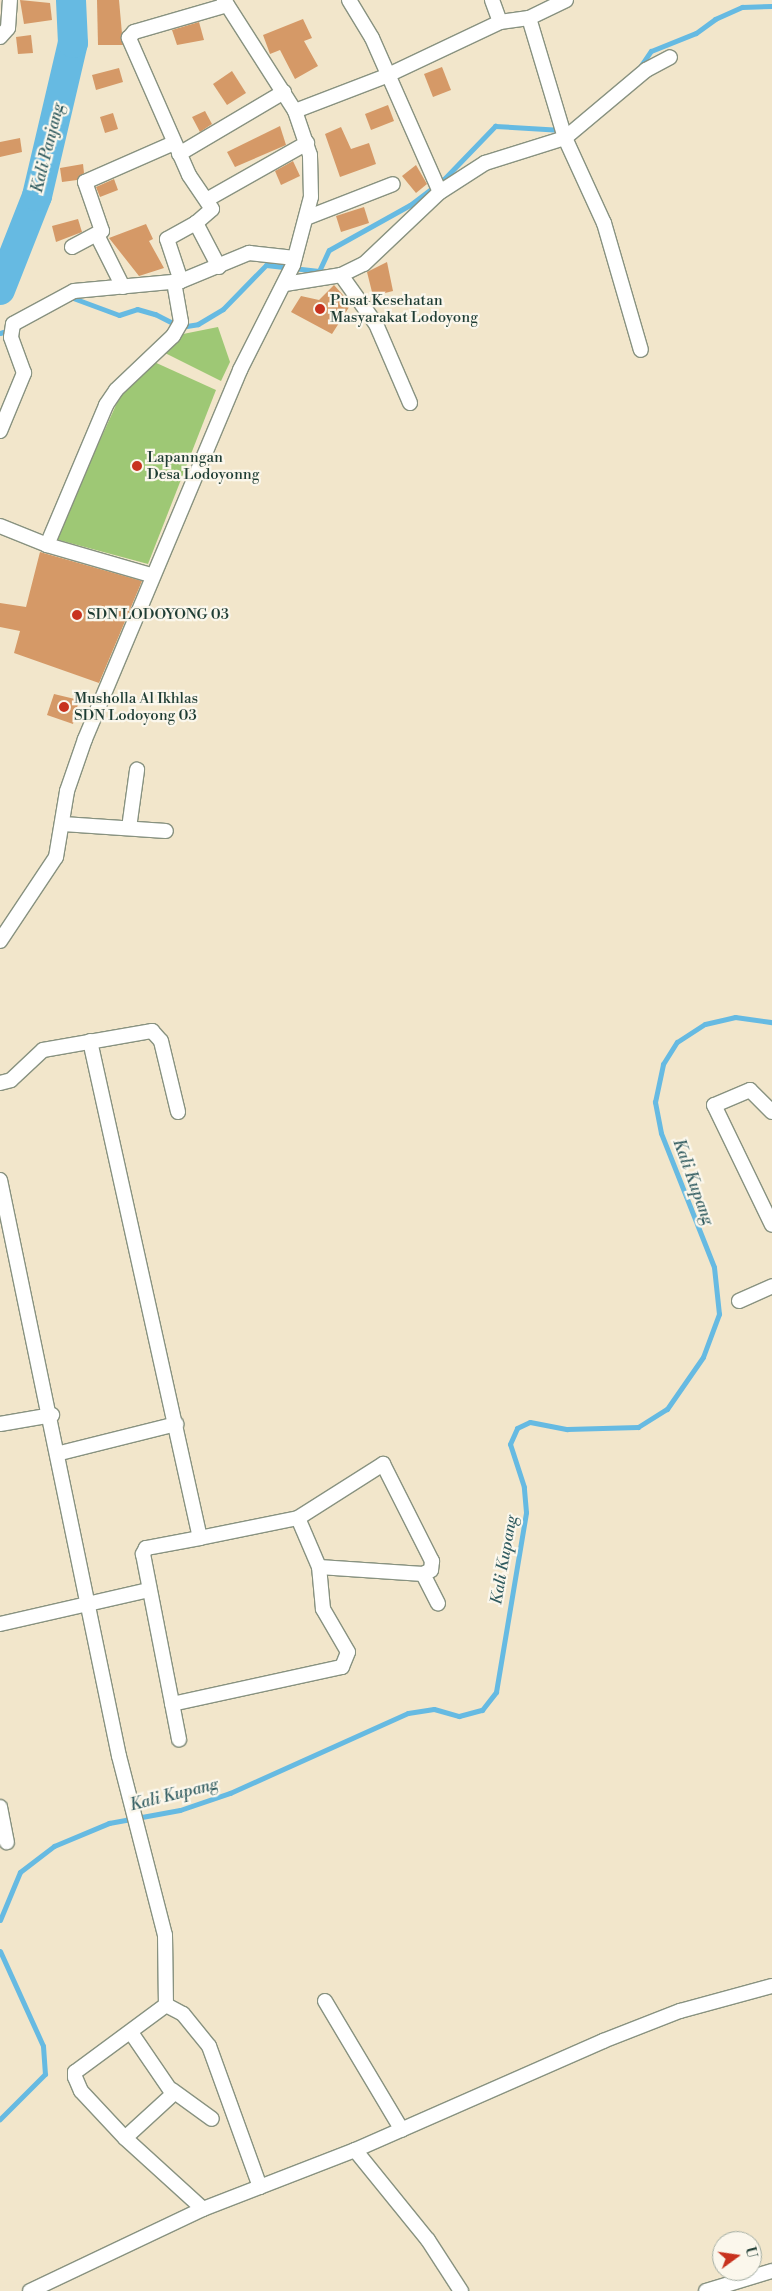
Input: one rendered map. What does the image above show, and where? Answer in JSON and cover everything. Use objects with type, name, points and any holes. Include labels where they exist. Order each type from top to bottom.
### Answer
[{"type":"street","points":[[0,38],[8,28],[10,0]]},
{"type":"street","points":[[349,0],[372,38],[386,76],[440,192]]},
{"type":"street","points":[[492,0],[500,22]]},
{"type":"street","points":[[295,111],[386,76],[500,22],[529,18],[566,0]]},
{"type":"street","points":[[0,941],[56,857],[67,791],[85,739],[151,575],[240,370],[290,271],[306,218],[314,176],[307,143],[295,111],[225,2],[134,32],[129,38],[176,149],[208,199],[212,209],[196,223],[167,239],[177,282],[181,322],[173,336],[116,390],[106,406],[47,545]]},
{"type":"street","points":[[529,18],[565,138],[604,222],[641,350]]},
{"type":"street","points":[[0,430],[24,373],[11,337],[12,324],[74,291],[177,282],[219,267],[249,253],[290,271],[341,275],[375,256],[400,227],[440,192],[484,163],[565,138],[646,70],[670,57]]},
{"type":"street","points":[[72,247],[98,237],[102,231],[85,182],[176,149],[284,92]]},
{"type":"street","points":[[208,199],[307,143]]},
{"type":"street","points":[[306,218],[394,184]]},
{"type":"street","points":[[196,223],[219,267]]},
{"type":"street","points":[[98,237],[124,288]]},
{"type":"street","points":[[341,275],[376,324],[410,403]]},
{"type":"street","points":[[0,526],[47,545],[151,575]]},
{"type":"street","points":[[129,828],[138,770]]},
{"type":"street","points":[[63,824],[166,831]]},
{"type":"street","points":[[0,1083],[11,1080],[42,1050],[152,1031],[161,1041],[178,1112]]},
{"type":"street","points":[[90,1041],[200,1538]]},
{"type":"street","points":[[772,1112],[750,1090],[714,1105],[772,1225]]},
{"type":"street","points":[[0,1180],[60,1452],[89,1603],[131,1802],[165,1935],[166,2005]]},
{"type":"street","points":[[739,1301],[772,1286]]},
{"type":"street","points":[[0,1424],[52,1415]]},
{"type":"street","points":[[60,1452],[176,1424]]},
{"type":"street","points":[[179,1740],[148,1590],[144,1550],[298,1518],[383,1464],[429,1552],[431,1570],[423,1574],[319,1567]]},
{"type":"street","points":[[172,1704],[342,1666],[348,1652],[320,1601],[319,1567],[298,1518]]},
{"type":"street","points":[[423,1574],[438,1603]]},
{"type":"street","points":[[0,1624],[148,1590]]},
{"type":"street","points":[[0,1807],[7,1842]]},
{"type":"street","points":[[30,2291],[204,2209],[355,2150],[603,2041],[680,2011],[772,1986]]},
{"type":"street","points":[[324,2001],[402,2130]]},
{"type":"street","points":[[166,2005],[132,2034],[75,2072],[80,2091],[125,2138],[204,2209]]},
{"type":"street","points":[[166,2005],[183,2014],[210,2046],[260,2187]]},
{"type":"street","points":[[132,2034],[172,2090],[212,2120]]},
{"type":"street","points":[[125,2138],[170,2099],[172,2090]]},
{"type":"street","points":[[355,2150],[428,2240],[462,2291]]},
{"type":"street","points":[[711,2290],[772,2271]]},
{"type":"green space","points":[[218,327],[230,362],[221,381],[163,352],[183,334]]},
{"type":"green space","name":"Lapanngan Desa Lodoyonng","points":[[152,361],[216,390],[148,564],[55,539],[121,394]]},
{"type":"building","points":[[20,0],[50,3],[52,20],[24,24]]},
{"type":"building","points":[[97,0],[119,0],[123,45],[98,45]]},
{"type":"building","points":[[303,19],[312,38],[304,41],[318,66],[295,79],[280,50],[270,54],[263,35]]},
{"type":"building","points":[[199,22],[204,40],[177,45],[172,30]]},
{"type":"building","points":[[31,35],[33,53],[18,54],[16,37]]},
{"type":"building","points":[[442,67],[451,90],[433,97],[424,74]]},
{"type":"building","points":[[119,68],[123,82],[96,90],[92,75]]},
{"type":"building","points":[[232,71],[246,93],[227,105],[213,84]]},
{"type":"building","points":[[388,105],[394,121],[371,130],[365,114]]},
{"type":"building","points":[[205,111],[212,124],[200,132],[192,117]]},
{"type":"building","points":[[113,113],[118,129],[105,133],[100,117]]},
{"type":"building","points":[[280,126],[286,145],[235,167],[227,152]]},
{"type":"building","points":[[341,127],[351,149],[369,143],[376,164],[340,177],[325,134]]},
{"type":"building","points":[[20,138],[22,152],[0,157],[0,142]]},
{"type":"building","points":[[293,161],[300,176],[281,185],[275,171]]},
{"type":"building","points":[[83,164],[84,173],[77,180],[62,182],[60,168]]},
{"type":"building","points":[[416,165],[427,184],[416,193],[402,176]]},
{"type":"building","points":[[114,179],[118,190],[100,197],[96,187]]},
{"type":"building","points":[[364,207],[369,223],[341,232],[336,216]]},
{"type":"building","points":[[78,219],[82,232],[56,242],[52,226]]},
{"type":"building","points":[[146,224],[153,239],[149,241],[164,268],[139,276],[109,238]]},
{"type":"building","points":[[387,262],[393,291],[373,296],[367,272]]},
{"type":"building","name":"Pusat Kesehatan Masyarakat Lodoyong","points":[[334,285],[351,304],[332,334],[291,312],[301,296],[319,300]]},
{"type":"building","name":"SDN LODOYONG 03","points":[[40,552],[142,581],[99,683],[14,653],[20,631],[0,627],[0,603],[26,607]]},
{"type":"building","name":"Musholla Al Ikhlas SDN Lodoyong 03","points":[[54,694],[79,700],[73,724],[47,715]]},
{"type":"waterway","name":"Kali Panjang","points":[[0,290],[37,196],[73,43],[71,0]]},
{"type":"waterway","points":[[638,70],[651,51],[696,33],[715,19],[742,7],[772,6]]},
{"type":"waterway","points":[[73,298],[119,315],[137,309],[155,314],[180,327],[198,324],[223,309],[266,265],[319,271],[329,250],[410,205],[444,179],[495,126],[562,130]]},
{"type":"waterway","points":[[0,333],[9,330]]},
{"type":"waterway","name":"Kali Kupang","points":[[0,1920],[20,1872],[54,1846],[109,1823],[180,1810],[230,1793],[408,1713],[434,1709],[459,1716],[482,1710],[496,1692],[526,1512],[524,1487],[510,1444],[517,1428],[530,1422],[567,1429],[638,1427],[667,1409],[703,1357],[719,1314],[714,1267],[661,1133],[655,1102],[663,1064],[677,1042],[705,1024],[735,1017],[772,1022]]},
{"type":"waterway","name":"Kali Kupang","points":[[0,1951],[43,2046],[45,2074],[0,2119]]},
{"type":"place","name":"Pusat Kesehatan Masyarakat Lodoyong","points":[[320,309]]},
{"type":"place","name":"Lapanngan Desa Lodoyonng","points":[[137,466]]},
{"type":"place","name":"SDN LODOYONG 03","points":[[77,615]]},
{"type":"place","name":"Musholla Al Ikhlas SDN Lodoyong 03","points":[[64,707]]}]
